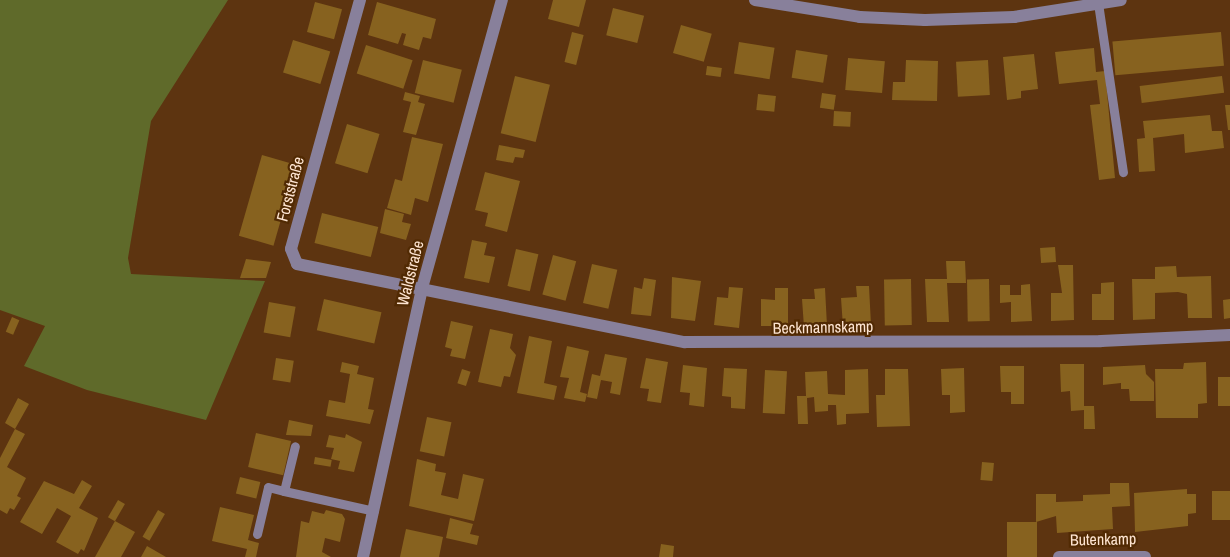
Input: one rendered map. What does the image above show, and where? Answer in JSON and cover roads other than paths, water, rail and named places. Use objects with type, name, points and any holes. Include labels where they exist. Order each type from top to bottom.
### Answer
[{"type":"street","name":"Forststraße","points":[[360,0],[291,249],[297,264],[422,288]]},
{"type":"street","name":"Waldstraße","points":[[363,557],[422,288],[502,0]]},
{"type":"street","points":[[755,0],[848,16],[925,20],[1014,17],[1121,0]]},
{"type":"street","name":"Beckmannskamp","points":[[422,288],[685,342],[1101,342],[1230,335]]},
{"type":"street","name":"Butenkamp","points":[[1059,557],[1145,557]]},
{"type":"lane","points":[[1098,3],[1123,172]]},
{"type":"lane","points":[[284,491],[295,446]]},
{"type":"lane","points":[[257,534],[268,487],[374,511]]}]
